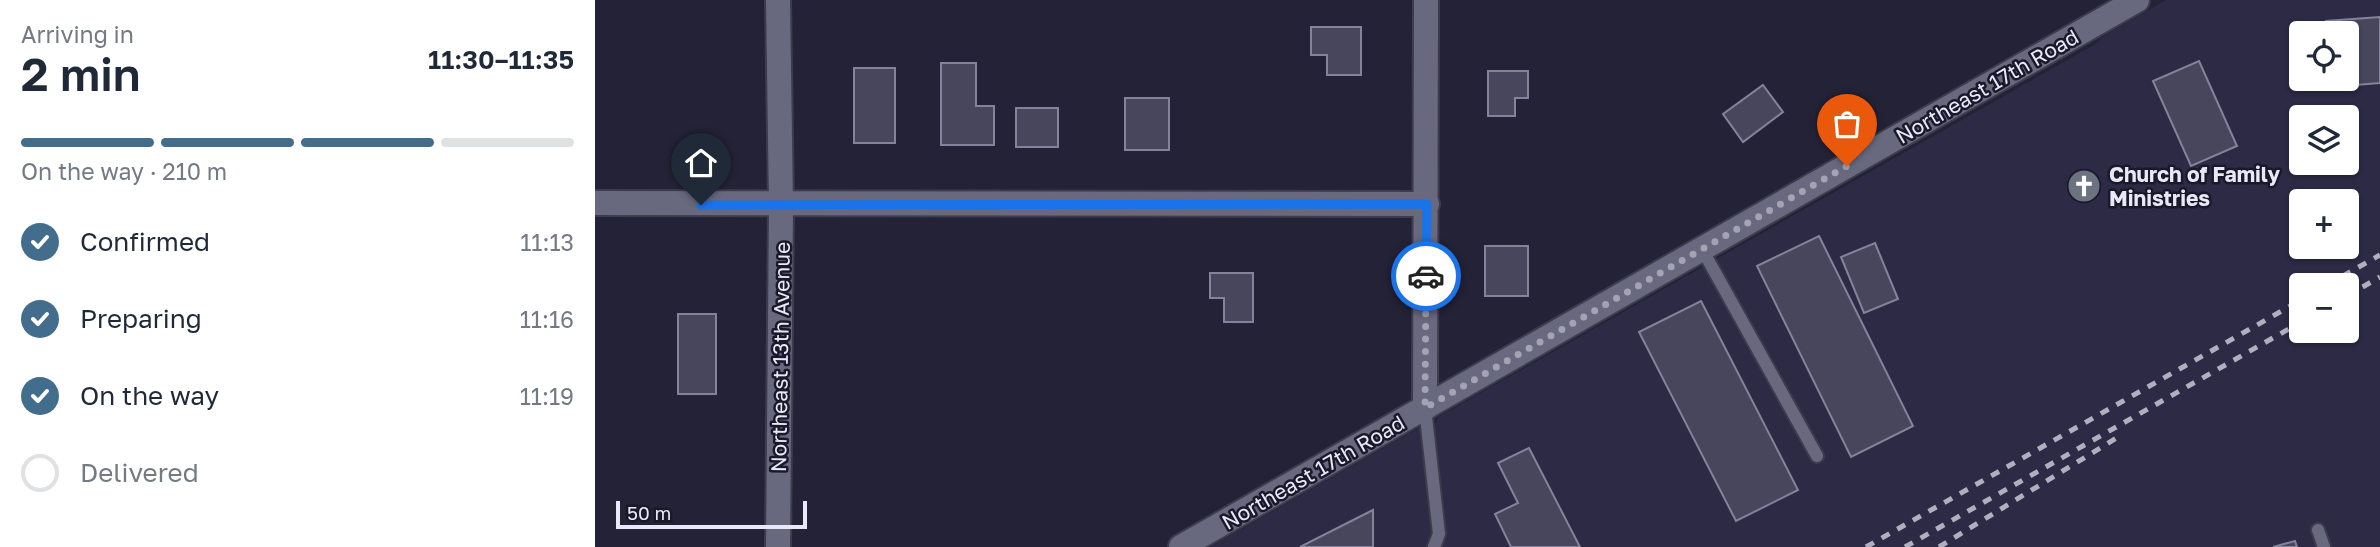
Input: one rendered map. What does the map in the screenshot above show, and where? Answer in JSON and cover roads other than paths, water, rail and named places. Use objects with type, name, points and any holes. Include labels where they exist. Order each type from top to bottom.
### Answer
[{"type":"street","name":"Northeast 13th Avenue","points":[[778,0],[781,205],[778,547]]},
{"type":"street","points":[[1425,408],[1426,0]]},
{"type":"street","name":"Northeast 17th Road","points":[[1181,547],[2137,0]]},
{"type":"street","points":[[595,204],[1427,204]]},
{"type":"lane","points":[[1702,249],[1817,456]]},
{"type":"lane","points":[[1425,408],[1439,534],[1434,547]]},
{"type":"lane","points":[[2318,530],[2324,547]]},
{"type":"railway","points":[[2348,273],[2380,255]]},
{"type":"railway","points":[[2359,289],[2380,277]]},
{"type":"railway","points":[[1866,547],[2289,307]]},
{"type":"railway","points":[[1905,547],[2289,329]]},
{"type":"railway","points":[[1939,547],[2123,434]]},
{"type":"place","name":"Church of Family Ministries","points":[[2084,186]]}]
